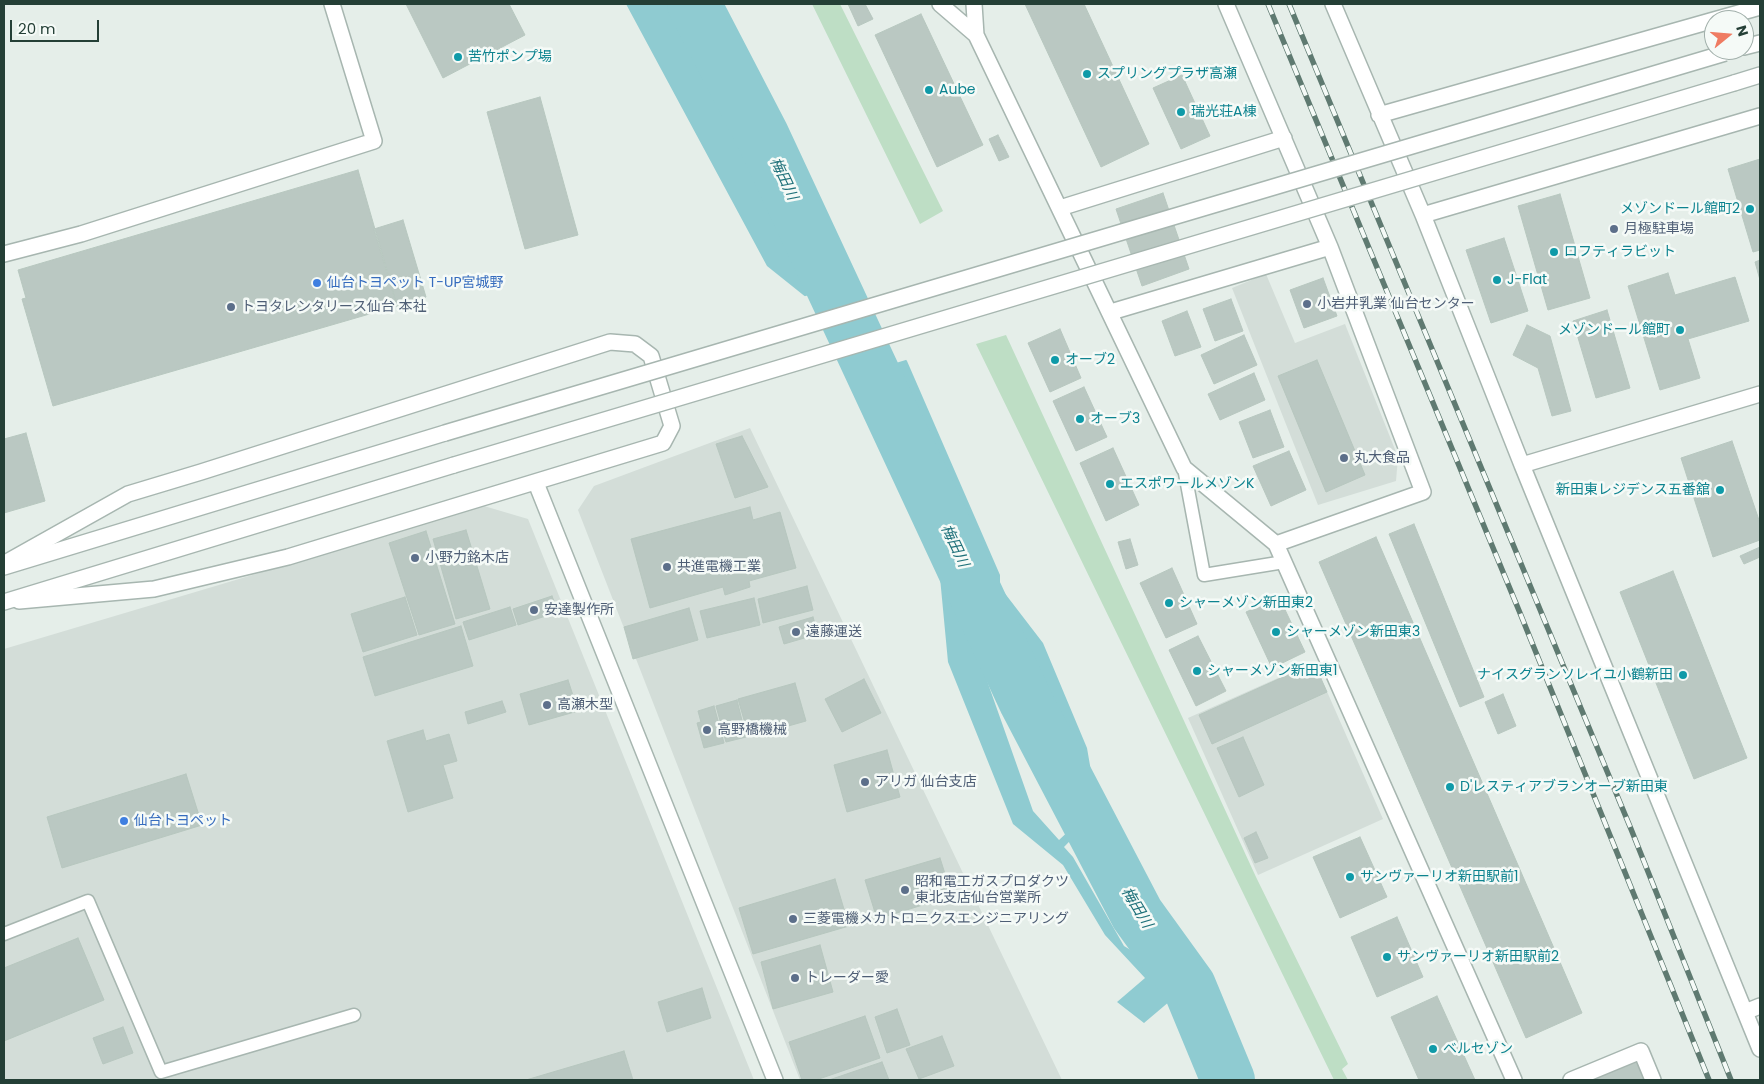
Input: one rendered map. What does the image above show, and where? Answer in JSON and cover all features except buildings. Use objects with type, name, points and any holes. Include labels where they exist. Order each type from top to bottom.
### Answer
[{"type":"street","points":[[4,254],[80,234],[374,141],[332,4]]},
{"type":"street","points":[[940,4],[976,35]]},
{"type":"street","points":[[974,4],[976,35],[1111,312],[1184,468],[1276,544],[1514,1080]]},
{"type":"street","points":[[1226,4],[1330,247],[1423,492],[1276,544]]},
{"type":"street","points":[[1333,4],[1423,215],[1522,465],[1760,1049]]},
{"type":"street","points":[[1379,115],[1704,23]]},
{"type":"street","points":[[4,566],[445,433],[1704,60]]},
{"type":"street","points":[[4,602],[454,465],[1760,75]]},
{"type":"street","points":[[1423,215],[1760,116]]},
{"type":"street","points":[[1060,208],[1284,138]]},
{"type":"street","points":[[1111,312],[1330,247]]},
{"type":"street","points":[[4,566],[128,494],[610,342],[635,344],[651,356],[672,426],[663,443],[288,557],[154,589],[4,602]]},
{"type":"street","points":[[1522,465],[1760,394]]},
{"type":"street","points":[[536,483],[775,1080]]},
{"type":"street","points":[[1745,1012],[1760,1006]]},
{"type":"street","points":[[1571,1080],[1641,1052],[1653,1080]]},
{"type":"lane","points":[[1184,468],[1204,575],[1284,562]]},
{"type":"lane","points":[[4,934],[88,901],[161,1072],[354,1015]]},
{"type":"shaded area","points":[[1266,274],[1295,343],[1345,324],[1398,457],[1396,481],[1318,505],[1232,288]]},
{"type":"shaded area","points":[[750,428],[1062,1080],[800,1080],[578,510],[594,486]]},
{"type":"shaded area","points":[[484,506],[528,519],[754,1080],[4,1080],[4,649]]},
{"type":"shaded area","points":[[1314,662],[1383,819],[1258,875],[1188,718]]},
{"type":"green space","points":[[812,4],[840,4],[943,211],[920,224]]},
{"type":"green space","points":[[1006,335],[1256,877],[1348,1064],[1342,1069],[1348,1080],[1334,1080],[976,344]]},
{"type":"water","points":[[626,4],[724,4],[728,32],[707,25],[747,144],[833,255],[907,361],[1000,575],[1000,587],[1043,643],[1087,748],[1098,812],[1064,847],[1073,857],[1124,946],[1162,969],[1243,1080],[1212,1080],[1202,1073],[1170,1001],[1144,1023],[1117,1002],[1145,978],[1105,935],[1063,865],[1013,824],[948,662],[939,567],[887,362],[767,266]],"holes":[[[1001,653],[1063,722],[1089,812],[1059,840],[1033,811],[985,675]]]},
{"type":"pier","points":[[855,282],[909,359],[886,366],[802,297]]},
{"type":"waterway","name":"梅田川","points":[[694,4],[762,135],[1026,702],[1137,914],[1189,986],[1228,1080]]},
{"type":"railway","points":[[1268,4],[1520,613],[1709,1080]]},
{"type":"railway","points":[[1289,4],[1631,829],[1731,1080]]},
{"type":"place","name":"苦竹ポンプ場","points":[[458,57]]},
{"type":"place","name":"スプリングプラザ高瀬","points":[[1087,74]]},
{"type":"place","name":"Aube","points":[[929,90]]},
{"type":"place","name":"瑞光荘A棟","points":[[1181,112]]},
{"type":"place","name":"メゾンドール館町2","points":[[1750,209]]},
{"type":"place","name":"月極駐車場","points":[[1614,229]]},
{"type":"place","name":"ロフティラビット","points":[[1554,252]]},
{"type":"place","name":"J-Flat","points":[[1497,280]]},
{"type":"place","name":"仙台トヨペット T-UP宮城野","points":[[317,283]]},
{"type":"place","name":"小岩井乳業 仙台センター","points":[[1307,304]]},
{"type":"place","name":"トヨタレンタリース仙台 本社","points":[[231,307]]},
{"type":"place","name":"メゾンドール館町","points":[[1680,330]]},
{"type":"place","name":"オーブ2","points":[[1055,360]]},
{"type":"place","name":"オーブ3","points":[[1080,419]]},
{"type":"place","name":"丸大食品","points":[[1344,458]]},
{"type":"place","name":"エスポワールメゾンK","points":[[1110,484]]},
{"type":"place","name":"新田東レジデンス五番舘","points":[[1720,490]]},
{"type":"place","name":"小野力銘木店","points":[[415,558]]},
{"type":"place","name":"共進電機工業","points":[[667,567]]},
{"type":"place","name":"シャーメゾン新田東2","points":[[1169,603]]},
{"type":"place","name":"安達製作所","points":[[534,610]]},
{"type":"place","name":"遠藤運送","points":[[796,632]]},
{"type":"place","name":"シャーメゾン新田東3","points":[[1276,632]]},
{"type":"place","name":"シャーメゾン新田東1","points":[[1197,671]]},
{"type":"place","name":"ナイスグランソレイユ小鶴新田","points":[[1683,675]]},
{"type":"place","name":"高瀬木型","points":[[547,705]]},
{"type":"place","name":"高野橋機械","points":[[707,730]]},
{"type":"place","name":"アリガ 仙台支店","points":[[865,782]]},
{"type":"place","name":"D'レスティアブランオーブ新田東","points":[[1450,787]]},
{"type":"place","name":"仙台トヨペット","points":[[124,821]]},
{"type":"place","name":"サンヴァーリオ新田駅前1","points":[[1350,877]]},
{"type":"place","name":"昭和電工ガスプロダクツ 東北支店仙台営業所","points":[[905,890]]},
{"type":"place","name":"三菱電機メカトロニクスエンジニアリング","points":[[793,919]]},
{"type":"place","name":"サンヴァーリオ新田駅前2","points":[[1387,957]]},
{"type":"place","name":"トレーダー愛","points":[[795,978]]},
{"type":"place","name":"ベルセゾン","points":[[1433,1049]]}]
